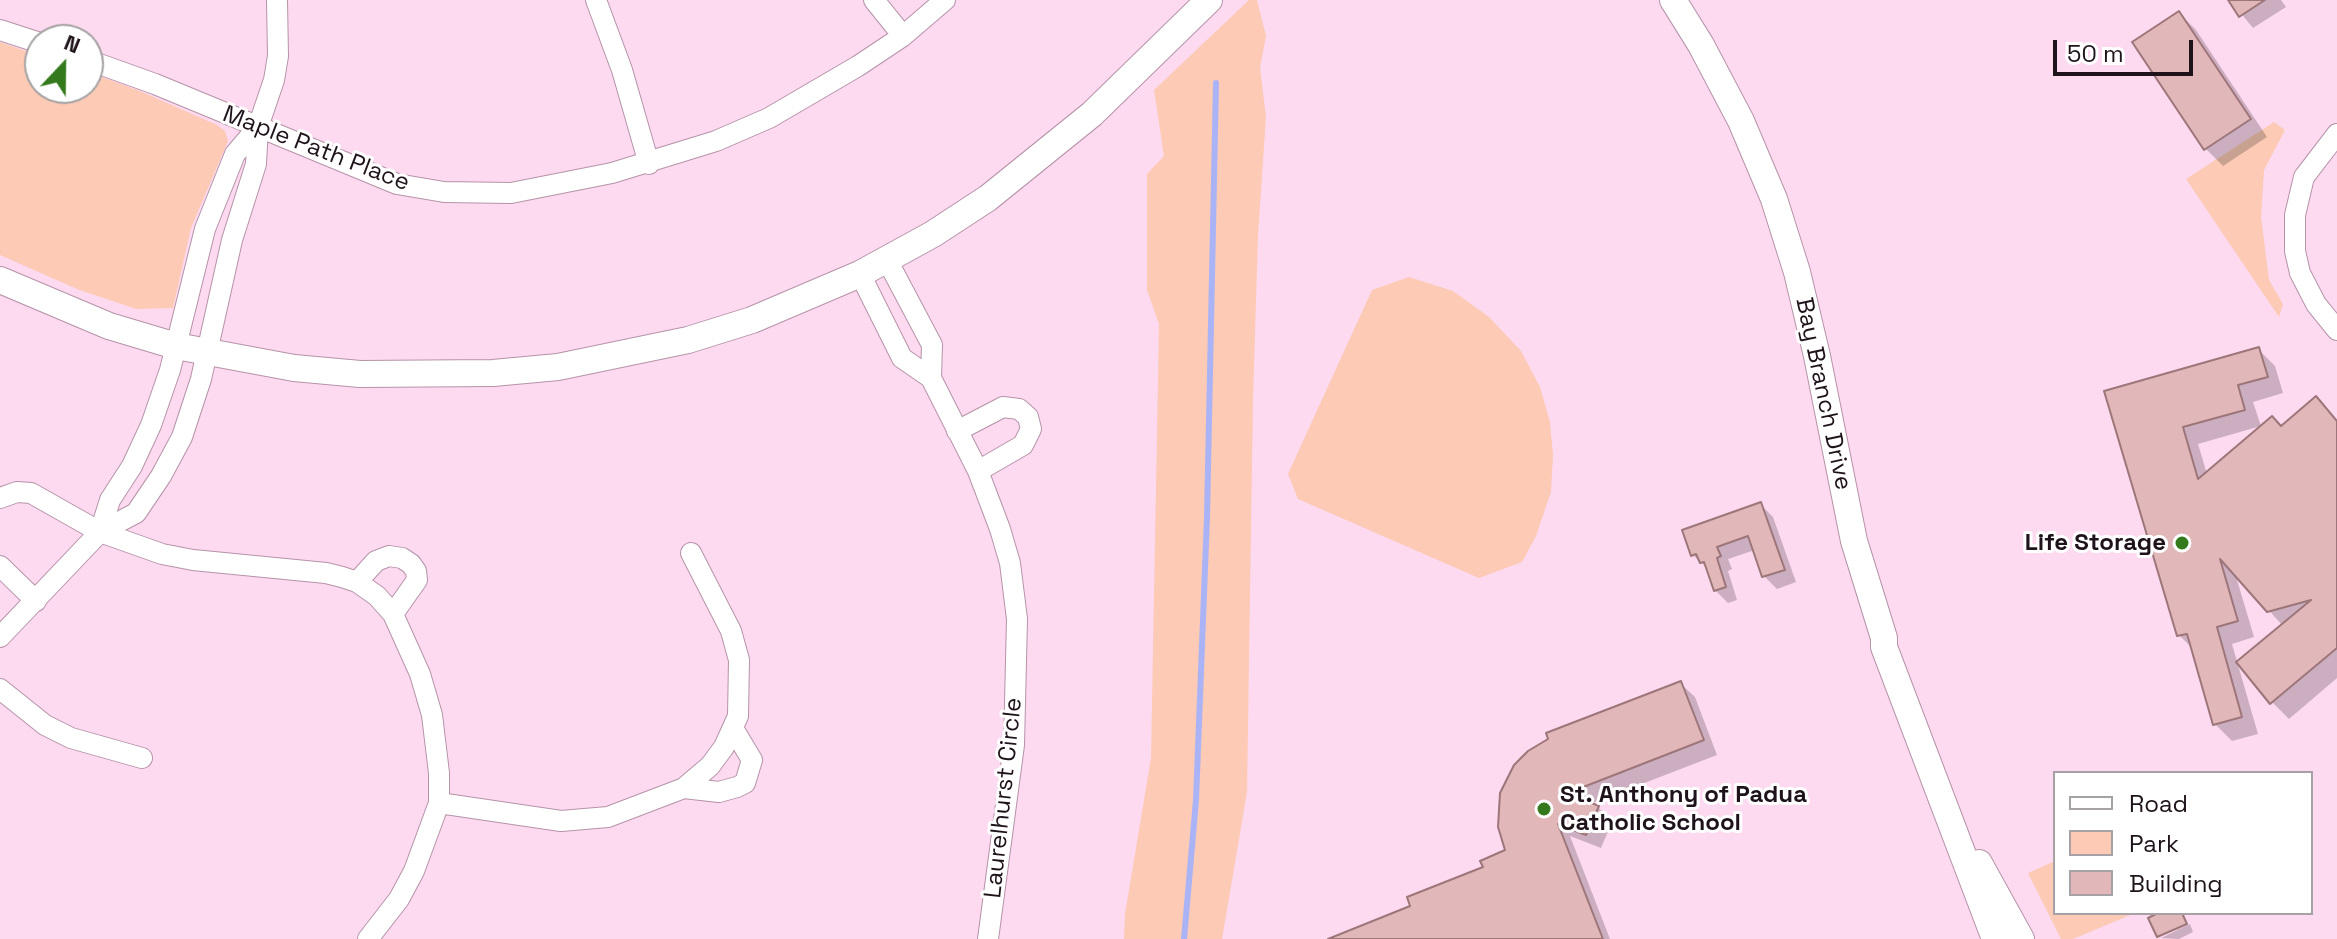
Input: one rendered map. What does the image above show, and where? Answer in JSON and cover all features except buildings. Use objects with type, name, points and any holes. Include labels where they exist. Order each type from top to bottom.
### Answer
[{"type":"street","points":[[0,637],[100,532],[136,513],[182,437],[201,379],[232,240],[256,164],[258,127],[274,80],[278,56],[277,0]]},
{"type":"street","points":[[596,0],[622,70],[649,164]]},
{"type":"street","points":[[874,0],[903,36]]},
{"type":"street","name":"Maple Path Place","points":[[104,66],[397,184],[444,192],[511,193],[557,186],[649,164],[716,141],[769,118],[817,92],[903,36],[945,0]]},
{"type":"street","points":[[0,280],[109,326],[176,346],[294,368],[360,374],[493,373],[558,367],[688,340],[752,320],[860,274],[988,198],[1092,114],[1209,0]]},
{"type":"street","name":"Bay Branch Drive","points":[[1673,0],[1741,121],[1774,199],[1797,272],[1854,541],[1884,638],[1884,647],[1995,939]]},
{"type":"street","points":[[0,30],[24,38]]},
{"type":"street","points":[[100,532],[110,500],[132,466],[151,425],[176,346],[205,229],[235,154],[258,127]]},
{"type":"street","points":[[2337,134],[2304,177],[2295,215],[2295,251],[2300,273],[2316,304],[2337,330]]},
{"type":"street","name":"Laurelhurst Circle","points":[[887,260],[932,345],[931,378],[978,471],[1010,563],[1017,619],[1014,745],[988,939]]},
{"type":"street","name":"Laurelhurst Circle","points":[[860,274],[902,358],[931,378]]},
{"type":"street","points":[[957,431],[1003,407],[1019,409],[1028,417],[1031,429],[1023,445],[978,471]]},
{"type":"street","points":[[0,498],[17,492],[31,493],[100,532],[162,554],[326,573],[357,582],[377,596],[393,614],[420,674],[432,715],[439,803],[414,871],[399,899],[368,939]]},
{"type":"street","points":[[439,803],[561,821],[608,817],[684,788],[710,766],[734,730],[740,694],[739,660],[731,631],[691,553]]},
{"type":"street","points":[[357,582],[376,561],[389,556],[402,558],[411,564],[417,580],[393,614]]},
{"type":"street","points":[[0,566],[36,601]]},
{"type":"street","points":[[0,689],[45,725],[71,738],[142,758]]},
{"type":"street","points":[[684,788],[719,792],[745,783],[752,760],[734,730]]},
{"type":"street","name":"Bay Branch Drive","points":[[1945,801],[2021,939]]},
{"type":"green space","points":[[1249,0],[1257,0],[1266,36],[1260,68],[1266,117],[1258,235],[1253,399],[1247,792],[1222,939],[1124,939],[1125,914],[1151,758],[1159,324],[1147,290],[1147,174],[1164,156],[1154,90]]},
{"type":"green space","points":[[0,42],[24,50],[24,104],[104,104],[104,78],[140,91],[225,131],[228,141],[191,228],[173,308],[136,309],[77,289],[0,255]]},
{"type":"green space","points":[[2274,122],[2285,130],[2264,170],[2261,217],[2269,280],[2283,304],[2279,317],[2186,179]]},
{"type":"green space","points":[[1409,277],[1453,291],[1489,317],[1521,351],[1540,387],[1550,422],[1553,455],[1551,492],[1536,536],[1522,562],[1479,578],[1298,499],[1288,474],[1372,290]]},
{"type":"green space","points":[[2053,862],[2053,915],[2130,915],[2073,939],[2061,939],[2028,873]]},
{"type":"waterway","points":[[1184,939],[1196,800],[1207,517],[1216,83]]},
{"type":"place","name":"Life Storage","points":[[2182,543]]},
{"type":"place","name":"St. Anthony of Padua Catholic School","points":[[1544,809]]}]
